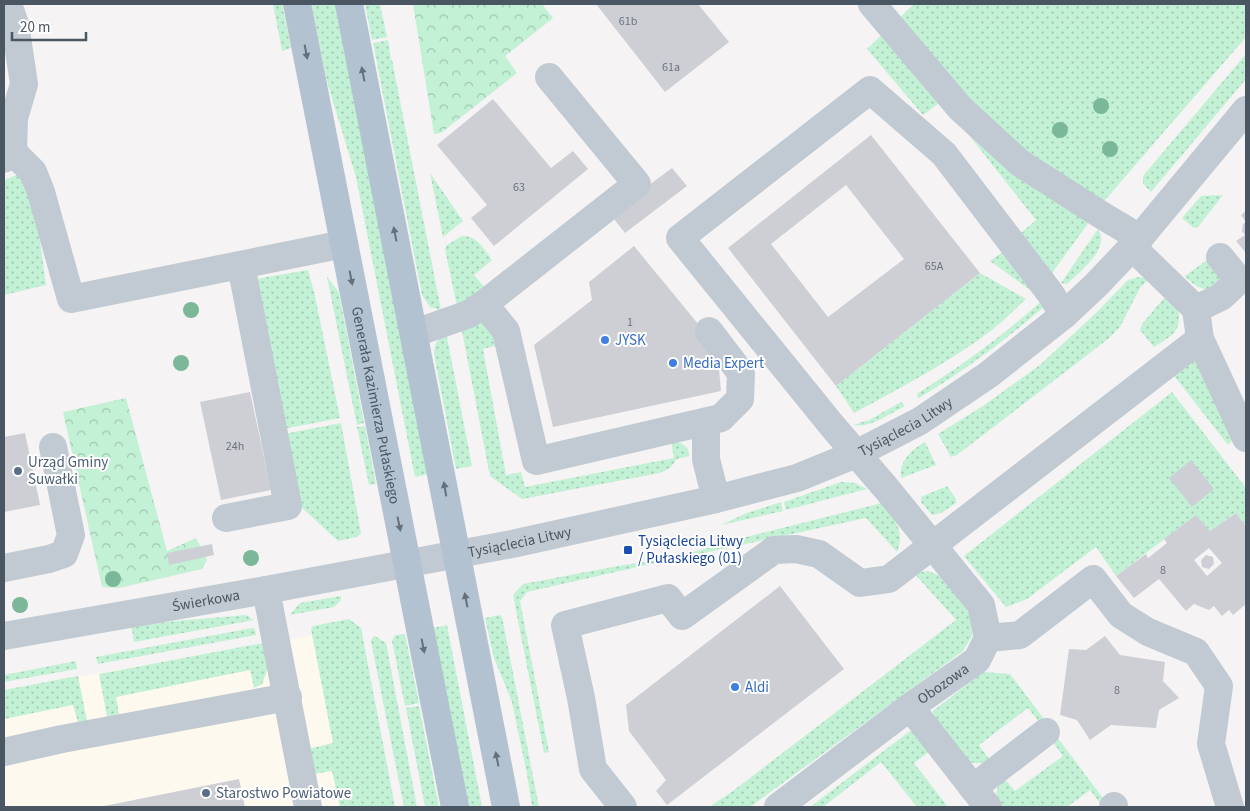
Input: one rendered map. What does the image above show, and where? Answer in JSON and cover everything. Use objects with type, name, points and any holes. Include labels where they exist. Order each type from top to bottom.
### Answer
[{"type":"main road","name":"Generała Kazimierza Pułaskiego","points":[[296,4],[456,807]]},
{"type":"main road","points":[[349,4],[415,333],[506,807]]},
{"type":"street","points":[[8,4],[15,24],[24,84],[14,118],[8,156],[33,172],[42,192],[71,299],[344,244]]},
{"type":"street","points":[[872,4],[960,108],[1020,163],[1103,216],[1136,242],[1196,308],[1200,339],[1246,438]]},
{"type":"street","points":[[415,333],[468,314],[484,304],[637,184],[549,77]]},
{"type":"street","points":[[1064,315],[1050,293],[944,154],[870,90],[680,238],[981,605],[988,638],[1020,635],[1093,580],[1121,615],[1148,632],[1196,652],[1219,686],[1211,744],[1230,807]]},
{"type":"street","name":"Tysiąclecia Litwy","points":[[408,563],[512,544],[716,499],[797,478],[856,454],[920,421],[988,375],[1064,315],[1096,285],[1136,242],[1246,110]]},
{"type":"street","points":[[1196,308],[1220,298],[1239,280],[1220,257]]},
{"type":"street","points":[[226,518],[288,506],[241,265]]},
{"type":"street","points":[[484,304],[506,331],[536,461],[721,418],[740,399],[741,373],[709,330]]},
{"type":"street","points":[[623,807],[593,769],[582,698],[565,624],[668,598],[682,616],[774,550],[796,549],[819,554],[860,583],[889,578],[1200,339]]},
{"type":"street","points":[[706,422],[706,460],[716,499]]},
{"type":"street","points":[[4,568],[64,554],[71,535],[53,447]]},
{"type":"street","name":"Świerkowa","points":[[4,636],[408,563]]},
{"type":"street","points":[[266,590],[308,807]]},
{"type":"street","name":"Obozowa","points":[[778,807],[910,707],[977,660],[988,638]]},
{"type":"street","points":[[4,752],[62,739],[288,697]]},
{"type":"street","points":[[910,707],[980,797],[1046,732]]},
{"type":"shaded area","points":[[312,635],[356,807],[4,807],[4,690]]},
{"type":"green space","points":[[273,4],[282,4],[291,48],[282,51]]},
{"type":"green space","points":[[311,4],[336,4],[428,474],[415,477],[356,177],[327,82]]},
{"type":"green space","points":[[365,4],[380,4],[387,37],[372,40]]},
{"type":"green space","points":[[413,4],[542,4],[553,18],[505,56],[517,73],[441,133],[434,134]]},
{"type":"green space","points":[[914,4],[1246,4],[1246,37],[1105,200],[1052,273],[1021,233],[1036,220],[942,101],[923,115],[867,49]]},
{"type":"green space","points":[[388,40],[391,59],[389,59],[392,60],[441,310],[430,307],[422,295],[373,43]]},
{"type":"green space","points":[[1246,54],[1246,79],[1151,192],[1143,184],[1143,176]]},
{"type":"green space","points":[[430,173],[463,221],[443,237]]},
{"type":"green space","points":[[17,175],[34,196],[46,285],[4,295],[4,180]]},
{"type":"green space","points":[[1223,195],[1198,227],[1194,228],[1182,218],[1201,196]]},
{"type":"green space","points":[[1098,229],[1101,237],[1097,252],[1086,266],[1067,284],[1061,283]]},
{"type":"green space","points":[[462,236],[476,240],[492,260],[474,275],[486,289],[457,306],[445,249],[447,245]]},
{"type":"green space","points":[[1008,248],[1033,292],[990,261]]},
{"type":"green space","points":[[1207,260],[1221,278],[1214,288],[1204,289],[1194,284],[1185,276]]},
{"type":"green space","points":[[308,270],[340,418],[283,429],[256,279]]},
{"type":"green space","points":[[980,273],[1026,299],[992,330],[959,353],[854,413],[836,386]]},
{"type":"green space","points":[[327,277],[338,291],[340,298],[364,423],[357,425]]},
{"type":"green space","points":[[1139,277],[1149,279],[1140,288],[1120,327],[1108,339],[957,455],[951,457],[938,434],[983,406],[1040,365],[1128,280]]},
{"type":"green space","points":[[1165,297],[1178,308],[1177,328],[1171,336],[1154,347],[1140,330],[1142,324]]},
{"type":"green space","points":[[1045,298],[1046,305],[1016,331],[936,388],[919,398],[917,396],[918,393],[999,336]]},
{"type":"green space","points":[[478,321],[488,325],[497,344],[483,349],[506,475],[521,472],[525,487],[674,458],[671,441],[685,446],[689,456],[677,459],[670,468],[660,473],[522,499],[490,476],[461,326]]},
{"type":"green space","points":[[446,332],[472,466],[456,469],[434,354],[437,342]]},
{"type":"green space","points":[[1195,358],[1235,437],[1228,445],[1168,368]]},
{"type":"green space","points":[[1172,392],[1246,488],[1246,527],[1235,513],[1210,531],[1196,515],[1116,576],[1096,547],[1027,599],[1006,607],[964,556]]},
{"type":"green space","points":[[126,398],[167,551],[196,538],[207,560],[202,569],[119,588],[102,587],[63,412]]},
{"type":"green space","points":[[901,402],[905,406],[880,420],[853,425],[869,420]]},
{"type":"green space","points":[[341,423],[361,533],[357,537],[338,541],[298,504],[284,434]]},
{"type":"green space","points":[[365,426],[376,484],[369,485],[357,427]]},
{"type":"green space","points":[[925,442],[936,465],[901,478],[904,461],[915,449]]},
{"type":"green space","points":[[841,482],[855,483],[867,489],[786,510],[784,502]]},
{"type":"green space","points":[[947,486],[956,499],[956,503],[941,513],[932,515],[921,502],[921,497]]},
{"type":"green space","points":[[781,502],[783,511],[721,525],[747,513]]},
{"type":"green space","points":[[882,503],[899,531],[900,538],[897,552],[866,518],[676,559],[676,557],[750,536]]},
{"type":"green space","points":[[659,560],[660,562],[527,592],[520,601],[549,752],[544,753],[513,595],[523,584]]},
{"type":"green space","points":[[928,571],[943,577],[967,609],[971,620],[972,636],[963,651],[750,807],[709,807],[733,791],[956,620],[914,573]]},
{"type":"green space","points":[[341,596],[341,600],[334,607],[290,615],[300,603]]},
{"type":"green space","points":[[246,615],[254,620],[134,642],[131,625]]},
{"type":"green space","points":[[500,615],[502,617],[539,807],[532,807],[512,702],[494,658],[485,618]]},
{"type":"green space","points":[[349,619],[361,628],[395,807],[340,807],[332,771],[314,774],[308,749],[333,743],[311,629],[313,626]]},
{"type":"green space","points":[[447,625],[482,807],[468,807],[433,628]]},
{"type":"green space","points":[[252,628],[255,629],[256,635],[98,664],[96,657]]},
{"type":"green space","points":[[405,634],[419,703],[405,706],[392,641],[395,635]]},
{"type":"green space","points":[[375,636],[386,643],[417,807],[404,807],[371,641]]},
{"type":"green space","points":[[263,643],[268,668],[262,684],[254,688],[250,670],[116,697],[119,714],[107,717],[99,674]]},
{"type":"green space","points":[[76,661],[77,669],[4,682],[4,675]]},
{"type":"green space","points":[[983,672],[1010,674],[1044,719],[1039,722],[1028,708],[979,745],[989,759],[982,763],[975,763],[970,762],[934,719],[933,711]]},
{"type":"green space","points":[[78,676],[87,721],[78,722],[73,705],[4,719],[4,690]]},
{"type":"green space","points":[[419,706],[439,807],[425,807],[406,708]]},
{"type":"green space","points":[[910,731],[914,733],[929,752],[914,763],[948,807],[917,807],[881,762],[823,807],[810,807]]},
{"type":"green space","points":[[1057,737],[1105,801],[1101,804],[1090,790],[1067,807],[1001,807],[996,792],[1004,778],[1015,791],[1063,756],[1052,741]]},
{"type":"building","points":[[596,4],[698,4],[729,42],[665,92]]},
{"type":"building","points":[[493,99],[551,168],[573,151],[588,169],[494,246],[471,218],[487,205],[437,145]]},
{"type":"building","points":[[871,135],[980,273],[836,386],[728,248]],"holes":[[[846,185],[904,259],[828,317],[771,244]]]},
{"type":"building","points":[[672,168],[687,186],[625,233],[610,214]]},
{"type":"building","points":[[1246,211],[1246,222],[1241,215]]},
{"type":"building","points":[[1246,222],[1246,253],[1236,241],[1245,235],[1242,231],[1243,224]]},
{"type":"building","points":[[634,246],[717,347],[721,391],[553,427],[534,345],[592,300],[589,282]]},
{"type":"building","points":[[250,392],[271,490],[221,500],[200,402]]},
{"type":"building","name":"Urząd Gminy Suwałki","points":[[25,433],[40,505],[4,512],[4,437]]},
{"type":"building","points":[[1191,460],[1214,489],[1192,507],[1169,478]]},
{"type":"building","points":[[1236,513],[1246,527],[1246,604],[1233,615],[1229,610],[1222,616],[1214,606],[1209,610],[1194,604],[1186,611],[1159,579],[1134,598],[1116,576],[1146,554],[1148,558],[1167,543],[1164,539],[1196,515],[1210,531]],"holes":[[[1209,548],[1222,563],[1207,576],[1194,560]]]},
{"type":"building","points":[[212,544],[214,555],[169,565],[167,553]]},
{"type":"building","points":[[1206,555],[1213,557],[1214,564],[1209,569],[1202,567],[1201,560]]},
{"type":"building","name":"Aldi","points":[[780,586],[844,669],[667,805],[656,791],[666,780],[629,731],[626,705]]},
{"type":"building","points":[[1105,636],[1120,655],[1165,662],[1163,681],[1179,698],[1159,710],[1156,728],[1111,725],[1090,740],[1077,720],[1060,715],[1069,649],[1086,650]]},
{"type":"building","name":"Starostwo Powiatowe","points":[[239,779],[245,807],[104,806]]},
{"type":"place","name":"JYSK","points":[[605,340]]},
{"type":"place","name":"Media Expert","points":[[673,363]]},
{"type":"place","name":"Urząd Gminy Suwałki","points":[[18,471]]},
{"type":"place","name":"Tysiąclecia Litwy / Pułaskiego (01)","points":[[628,550]]},
{"type":"place","name":"Aldi","points":[[735,687]]},
{"type":"place","name":"Starostwo Powiatowe","points":[[206,793]]}]
